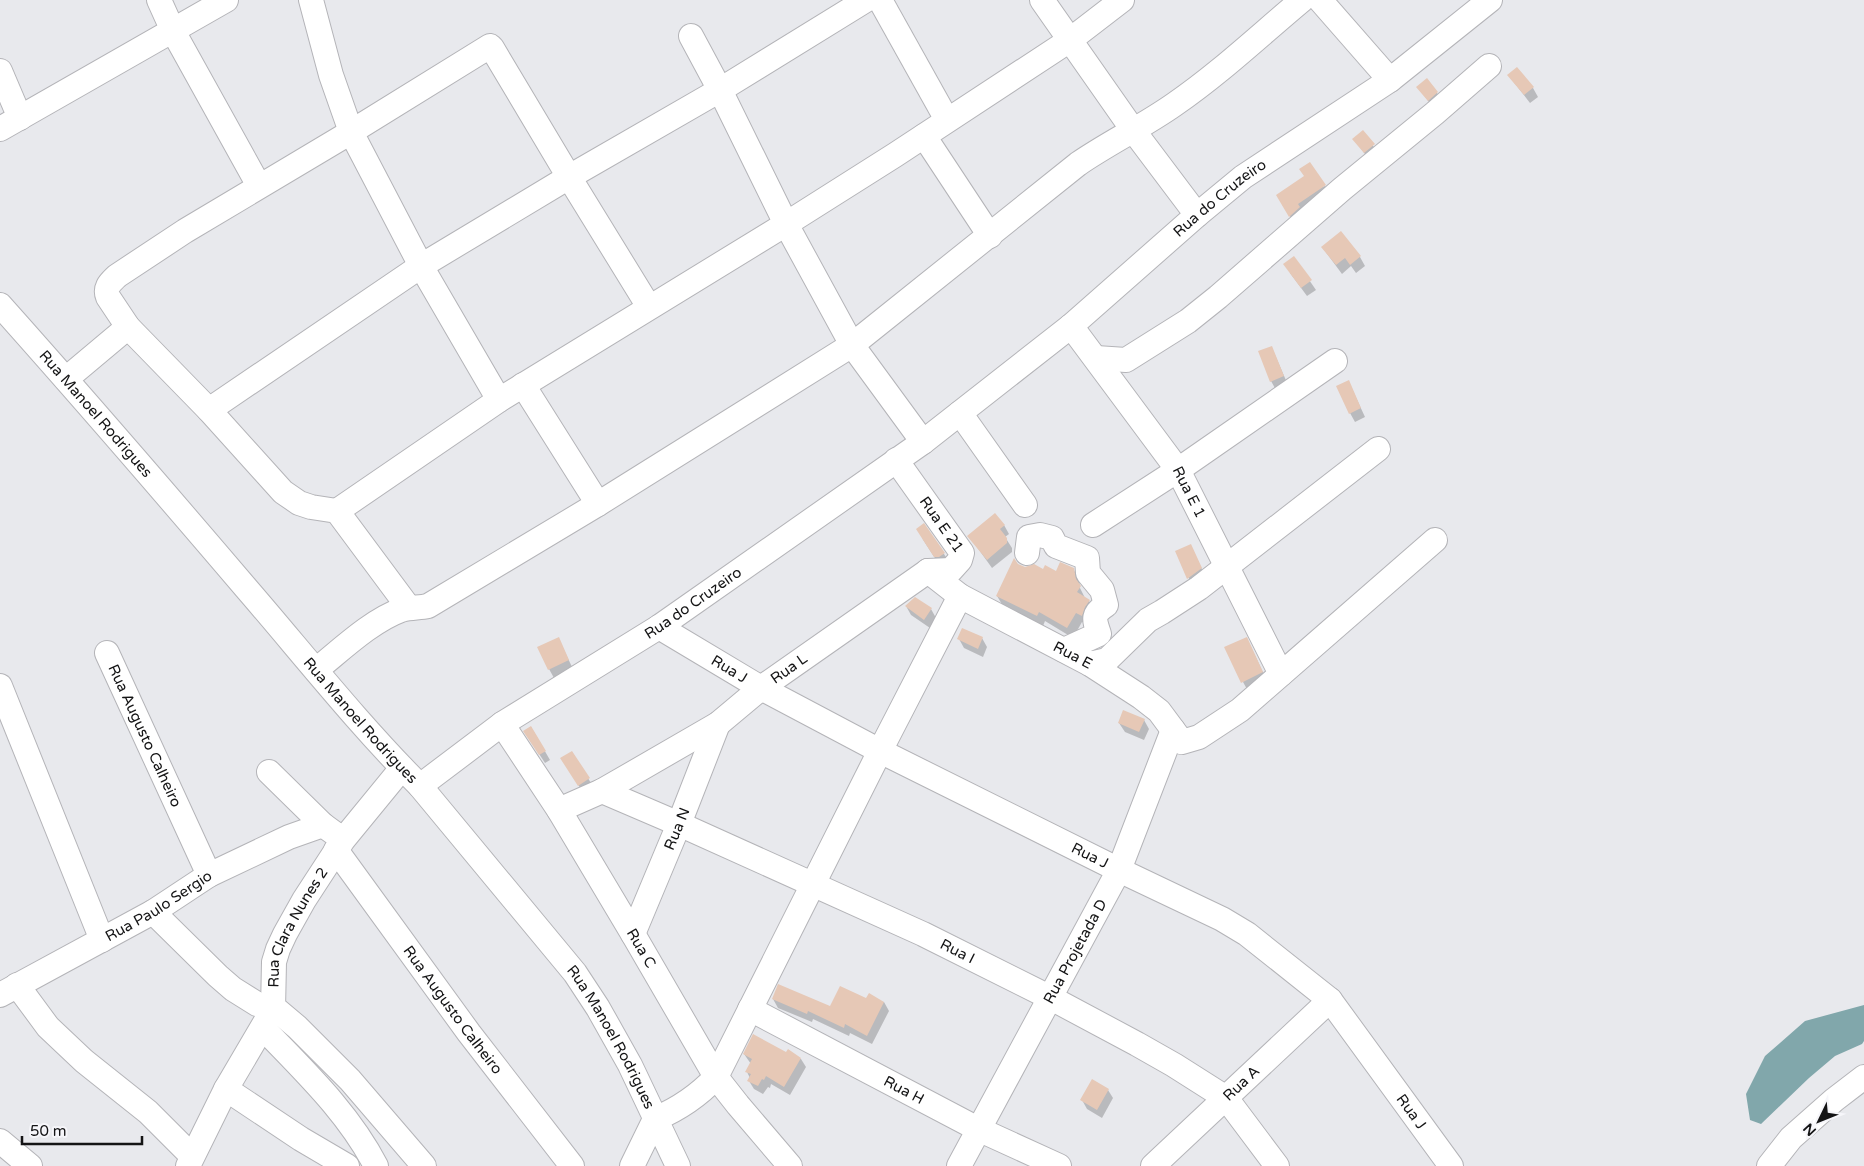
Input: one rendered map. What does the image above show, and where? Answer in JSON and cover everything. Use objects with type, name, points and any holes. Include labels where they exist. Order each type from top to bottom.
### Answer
[{"type":"street","points":[[159,0],[173,31],[259,186]]},
{"type":"street","points":[[0,72],[10,124],[226,0]]},
{"type":"street","points":[[311,0],[331,75],[350,132],[421,266],[499,400]]},
{"type":"street","points":[[209,410],[421,266],[569,177],[720,90],[866,0]]},
{"type":"street","points":[[880,0],[947,120]]},
{"type":"street","points":[[1042,0],[1133,130],[1197,215]]},
{"type":"street","points":[[649,307],[490,46],[185,231],[112,281],[108,285],[107,293],[128,326],[209,410],[283,492],[311,507],[337,511],[499,400],[786,224],[924,136],[1070,40],[1122,0]]},
{"type":"street","points":[[316,670],[380,621],[409,608],[428,606],[598,504],[852,345],[1078,164],[1190,93],[1302,0]]},
{"type":"street","points":[[1320,0],[1390,80]]},
{"type":"street","name":"Rua do Cruzeiro","points":[[420,786],[502,724],[659,627],[924,442],[1072,326],[1197,215],[1243,177],[1390,80],[1490,0]]},
{"type":"street","points":[[691,36],[720,90],[786,224],[852,345],[924,442]]},
{"type":"street","points":[[1096,358],[1126,360],[1188,321],[1489,66]]},
{"type":"street","points":[[924,136],[990,236]]},
{"type":"street","name":"Rua Manoel Rodrigues","points":[[0,306],[66,379],[316,670],[420,786],[575,973],[623,1051],[678,1166]]},
{"type":"street","points":[[66,379],[128,326]]},
{"type":"street","name":"Rua E 1","points":[[1072,326],[1178,470],[1281,674]]},
{"type":"street","points":[[1093,525],[1178,470],[1335,361]]},
{"type":"street","points":[[523,385],[598,504]]},
{"type":"street","points":[[960,413],[1025,505]]},
{"type":"street","points":[[1090,664],[1107,660],[1148,620],[1185,598],[1378,450]]},
{"type":"street","name":"Rua E 21","points":[[896,460],[961,550],[960,560],[951,570],[928,571]]},
{"type":"street","points":[[337,511],[409,608]]},
{"type":"street","points":[[1028,553],[1029,537],[1040,535],[1052,538],[1056,546],[1087,558],[1088,573],[1102,590],[1106,605],[1097,611],[1094,620],[1098,634],[1064,650]]},
{"type":"street","points":[[1173,730],[1182,742],[1200,736],[1240,710],[1435,540]]},
{"type":"street","points":[[632,1166],[655,1119],[670,1113],[684,1104],[716,1077],[880,750],[960,596],[928,571]]},
{"type":"street","name":"Rua L","points":[[559,810],[602,791],[718,724],[761,688],[928,571]]},
{"type":"street","name":"Rua E","points":[[960,596],[1090,664],[1150,703],[1173,730]]},
{"type":"street","name":"Rua J","points":[[659,627],[761,688],[1119,870],[1222,919],[1247,934],[1330,1000],[1451,1166]]},
{"type":"street","name":"Rua Augusto Calheiro","points":[[107,653],[209,875]]},
{"type":"street","points":[[0,686],[102,940]]},
{"type":"street","name":"Rua C","points":[[502,724],[559,810],[716,1077],[790,1166]]},
{"type":"street","name":"Rua N","points":[[633,934],[718,724]]},
{"type":"street","name":"Rua Projetada D","points":[[959,1166],[1119,870],[1173,730]]},
{"type":"street","name":"Rua Clara Nunes 2","points":[[268,1018],[274,962],[278,949],[304,900],[340,845],[402,768]]},
{"type":"street","name":"Rua Augusto Calheiro","points":[[269,772],[323,825],[340,845],[469,1033],[572,1166]]},
{"type":"street","name":"Rua I","points":[[602,791],[923,934],[1051,998],[1174,1065],[1226,1098],[1277,1166]]},
{"type":"street","name":"Rua Paulo Sergio","points":[[5,991],[153,912],[209,875],[289,838],[323,825]]},
{"type":"street","points":[[153,912],[218,976],[233,989],[257,1004],[361,1138],[376,1166]]},
{"type":"street","points":[[5,991],[48,1027],[84,1061],[148,1112],[190,1161],[226,1089],[268,1018]]},
{"type":"street","name":"Rua A","points":[[1153,1166],[1330,1000]]},
{"type":"street","name":"Rua H","points":[[750,1009],[978,1128],[1059,1166]]},
{"type":"street","points":[[268,1018],[297,1027],[350,1080],[424,1166]]},
{"type":"street","points":[[1769,1166],[1797,1133],[1834,1100],[1864,1077]]},
{"type":"street","points":[[226,1089],[301,1139],[347,1166]]},
{"type":"street","points":[[0,1141],[30,1166]]},
{"type":"water","points":[[1864,1005],[1864,1041],[1862,1044],[1835,1056],[1761,1124],[1750,1120],[1746,1094],[1765,1056],[1805,1021]]},
{"type":"building","points":[[1517,67],[1534,87],[1524,95],[1507,75]]},
{"type":"building","points":[[1427,78],[1438,92],[1428,101],[1416,87]]},
{"type":"building","points":[[1363,130],[1375,144],[1364,153],[1352,139]]},
{"type":"building","points":[[1310,162],[1326,185],[1298,204],[1300,207],[1289,217],[1276,195],[1304,176],[1299,169]]},
{"type":"building","points":[[1341,231],[1361,256],[1350,265],[1345,258],[1336,265],[1321,247]]},
{"type":"building","points":[[1294,256],[1312,280],[1301,288],[1283,264]]},
{"type":"building","points":[[1272,346],[1284,376],[1270,382],[1258,351]]},
{"type":"building","points":[[1349,380],[1361,408],[1349,414],[1336,386]]},
{"type":"building","points":[[995,513],[1005,525],[1000,529],[1007,538],[1007,543],[987,560],[967,536]]},
{"type":"building","points":[[924,523],[945,553],[939,557],[934,557],[916,529]]},
{"type":"building","points":[[1191,544],[1202,568],[1187,579],[1175,551]]},
{"type":"building","points":[[1014,558],[1018,564],[1025,567],[1034,564],[1043,569],[1045,565],[1056,571],[1060,562],[1074,568],[1076,579],[1081,586],[1077,592],[1090,600],[1082,616],[1076,613],[1067,628],[1039,612],[1037,616],[996,596]]},
{"type":"building","points":[[915,597],[932,608],[924,620],[905,606]]},
{"type":"building","points":[[962,628],[983,637],[978,649],[957,639]]},
{"type":"building","points":[[559,637],[569,660],[548,670],[537,647]]},
{"type":"building","points":[[1247,637],[1263,672],[1241,683],[1224,647]]},
{"type":"building","points":[[1123,710],[1145,719],[1139,732],[1118,723]]},
{"type":"building","points":[[531,726],[546,751],[539,755],[523,731]]},
{"type":"building","points":[[572,751],[590,778],[578,786],[560,758]]},
{"type":"building","points":[[778,984],[830,1006],[840,986],[866,998],[869,993],[884,1002],[867,1036],[845,1024],[844,1028],[808,1011],[807,1014],[772,999]]},
{"type":"building","points":[[753,1034],[786,1052],[788,1049],[801,1058],[784,1087],[766,1076],[758,1086],[747,1081],[751,1074],[745,1072],[752,1059],[743,1054]]},
{"type":"building","points":[[1092,1079],[1109,1089],[1097,1110],[1080,1100]]}]
